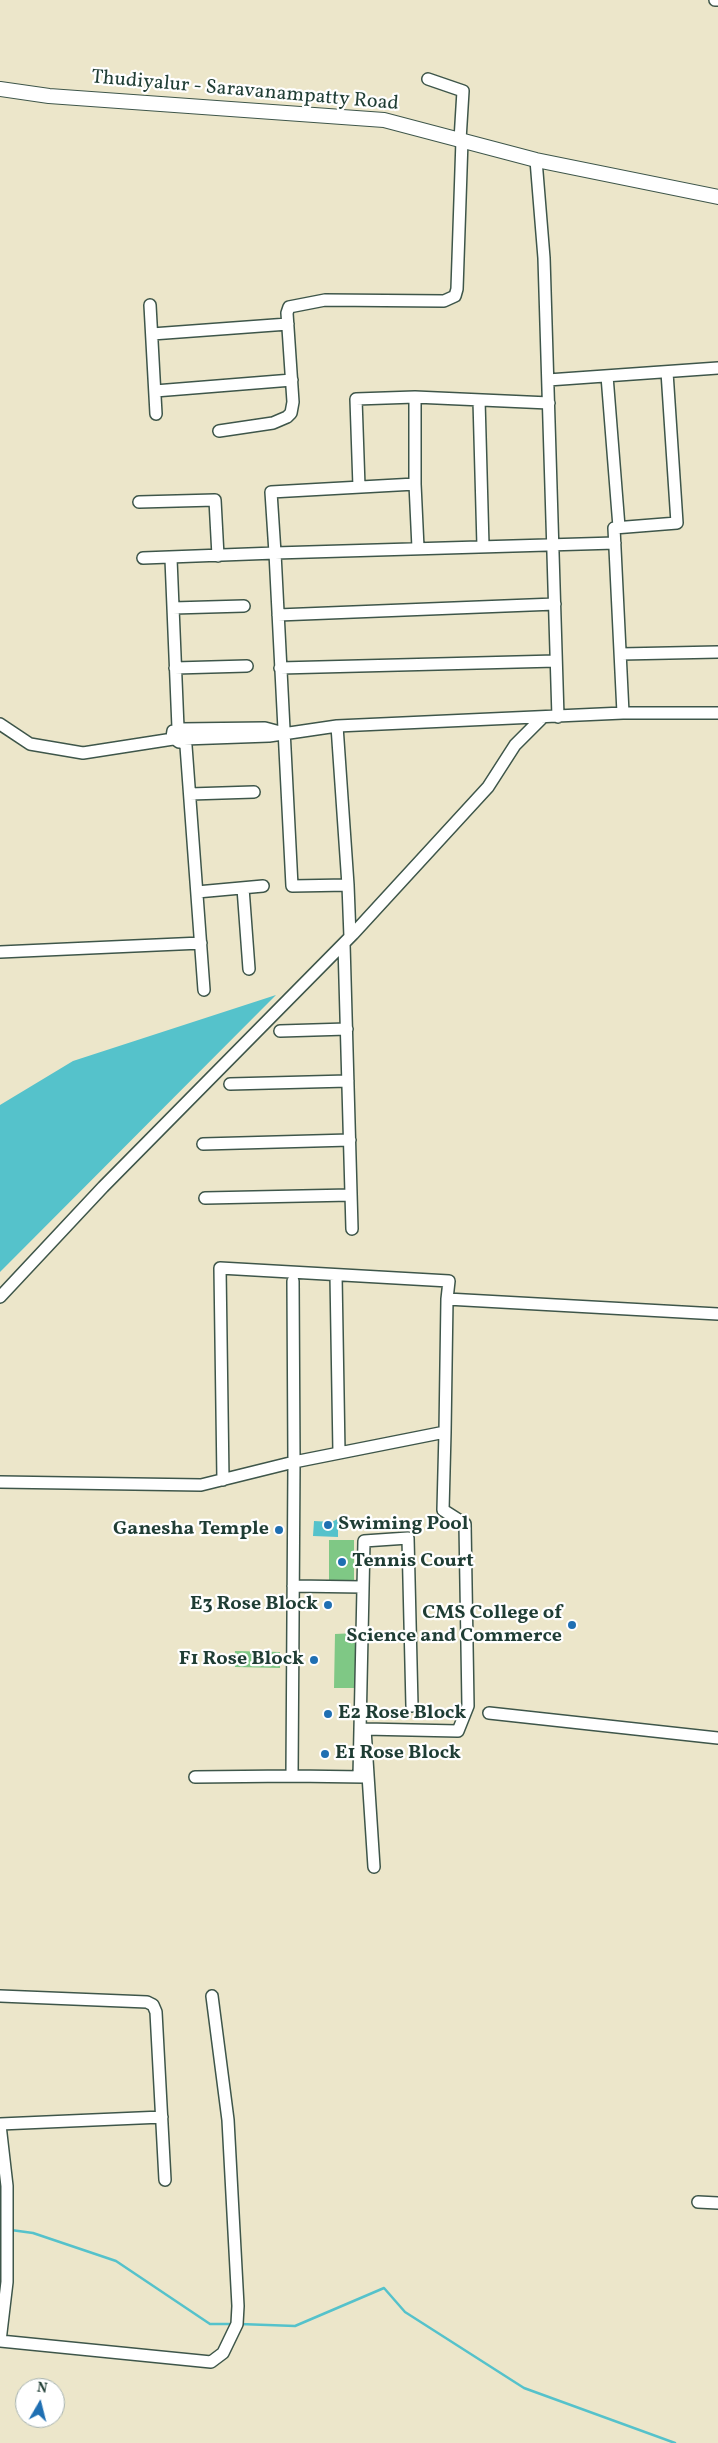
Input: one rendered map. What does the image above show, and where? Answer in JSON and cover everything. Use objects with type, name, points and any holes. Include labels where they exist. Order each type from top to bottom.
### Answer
[{"type":"main road","name":"Thudiyalur - Saravanampatty Road","points":[[0,89],[48,96],[384,120],[536,160],[718,197]]},
{"type":"street","points":[[219,431],[274,423],[287,417],[293,402],[287,313],[289,307],[325,300],[444,301],[455,296],[457,289],[461,140],[465,93],[460,89],[428,79]]},
{"type":"street","points":[[536,160],[544,258],[558,717]]},
{"type":"street","points":[[150,305],[156,414]]},
{"type":"street","points":[[152,334],[288,324]]},
{"type":"street","points":[[548,380],[718,368]]},
{"type":"street","points":[[623,713],[614,528],[677,523],[667,372]]},
{"type":"street","points":[[607,376],[619,527]]},
{"type":"street","points":[[155,390],[292,380]]},
{"type":"street","points":[[359,487],[356,399],[414,397],[548,402]]},
{"type":"street","points":[[414,397],[418,548]]},
{"type":"street","points":[[479,400],[482,546]]},
{"type":"street","points":[[348,886],[292,886],[271,492],[415,484]]},
{"type":"street","points":[[140,502],[215,500],[218,556]]},
{"type":"street","points":[[143,558],[553,543],[615,543]]},
{"type":"street","points":[[171,558],[180,735],[186,746],[204,990]]},
{"type":"street","points":[[278,615],[555,604]]},
{"type":"street","points":[[173,608],[244,606]]},
{"type":"street","points":[[620,654],[718,652]]},
{"type":"street","points":[[280,668],[556,661]]},
{"type":"street","points":[[176,668],[247,666]]},
{"type":"street","points":[[0,724],[30,744],[83,752],[180,735],[265,728],[285,733],[337,726],[623,713],[718,713]]},
{"type":"street","points":[[0,1297],[104,1187],[347,940],[488,787],[515,745],[543,717]]},
{"type":"street","points":[[337,726],[348,886],[347,1029],[352,1229]]},
{"type":"street","points":[[190,794],[254,792]]},
{"type":"street","points":[[197,892],[264,886]]},
{"type":"street","points":[[243,888],[249,969]]},
{"type":"street","points":[[0,952],[201,943]]},
{"type":"street","points":[[280,1031],[347,1029]]},
{"type":"street","points":[[230,1084],[348,1081]]},
{"type":"street","points":[[203,1144],[350,1140]]},
{"type":"street","points":[[205,1198],[351,1195]]},
{"type":"street","points":[[223,1480],[220,1268],[449,1281],[443,1510],[465,1524],[468,1706],[458,1731],[365,1729],[364,1777]]},
{"type":"street","points":[[336,1275],[339,1453]]},
{"type":"street","points":[[292,1776],[293,1281]]},
{"type":"street","points":[[448,1299],[718,1314]]},
{"type":"street","points":[[0,1482],[201,1485],[294,1462],[445,1432]]},
{"type":"street","points":[[374,1867],[364,1777],[364,1541],[408,1538],[412,1706]]},
{"type":"street","points":[[293,1586],[363,1587]]},
{"type":"street","points":[[489,1714],[718,1738]]},
{"type":"street","points":[[195,1777],[364,1777]]},
{"type":"street","points":[[0,1996],[148,2002],[153,2006],[156,2012],[165,2180]]},
{"type":"street","points":[[162,2118],[0,2125],[7,2208],[7,2282],[0,2341],[210,2362],[222,2353],[237,2324],[238,2306],[228,2120],[212,1996]]},
{"type":"street","points":[[698,2202],[718,2203]]},
{"type":"green space","name":"Tennis Court","points":[[329,1540],[354,1540],[354,1585],[329,1584]]},
{"type":"green space","points":[[356,1633],[355,1688],[334,1688],[335,1634]]},
{"type":"green space","points":[[235,1651],[280,1652],[280,1668],[235,1667]]},
{"type":"water","points":[[276,995],[0,1272],[0,1105],[73,1061]]},
{"type":"water","name":"Swiming Pool","points":[[341,1517],[342,1530],[338,1528],[338,1537],[313,1536],[314,1521],[332,1522]]},
{"type":"waterway","points":[[11,2230],[33,2233],[116,2261],[210,2324],[232,2324]]},
{"type":"waterway","points":[[240,2324],[295,2326],[384,2288],[405,2312],[524,2388],[675,2443]]},
{"type":"place","name":"Swiming Pool","points":[[328,1525]]},
{"type":"place","name":"Ganesha Temple","points":[[279,1530]]},
{"type":"place","name":"Tennis Court","points":[[342,1562]]},
{"type":"place","name":"E3 Rose Block","points":[[328,1605]]},
{"type":"place","name":"CMS College of Science and Commerce","points":[[572,1625]]},
{"type":"place","name":"F1 Rose Block","points":[[314,1660]]},
{"type":"place","name":"E2 Rose Block","points":[[328,1714]]},
{"type":"place","name":"E1 Rose Block","points":[[325,1754]]}]
